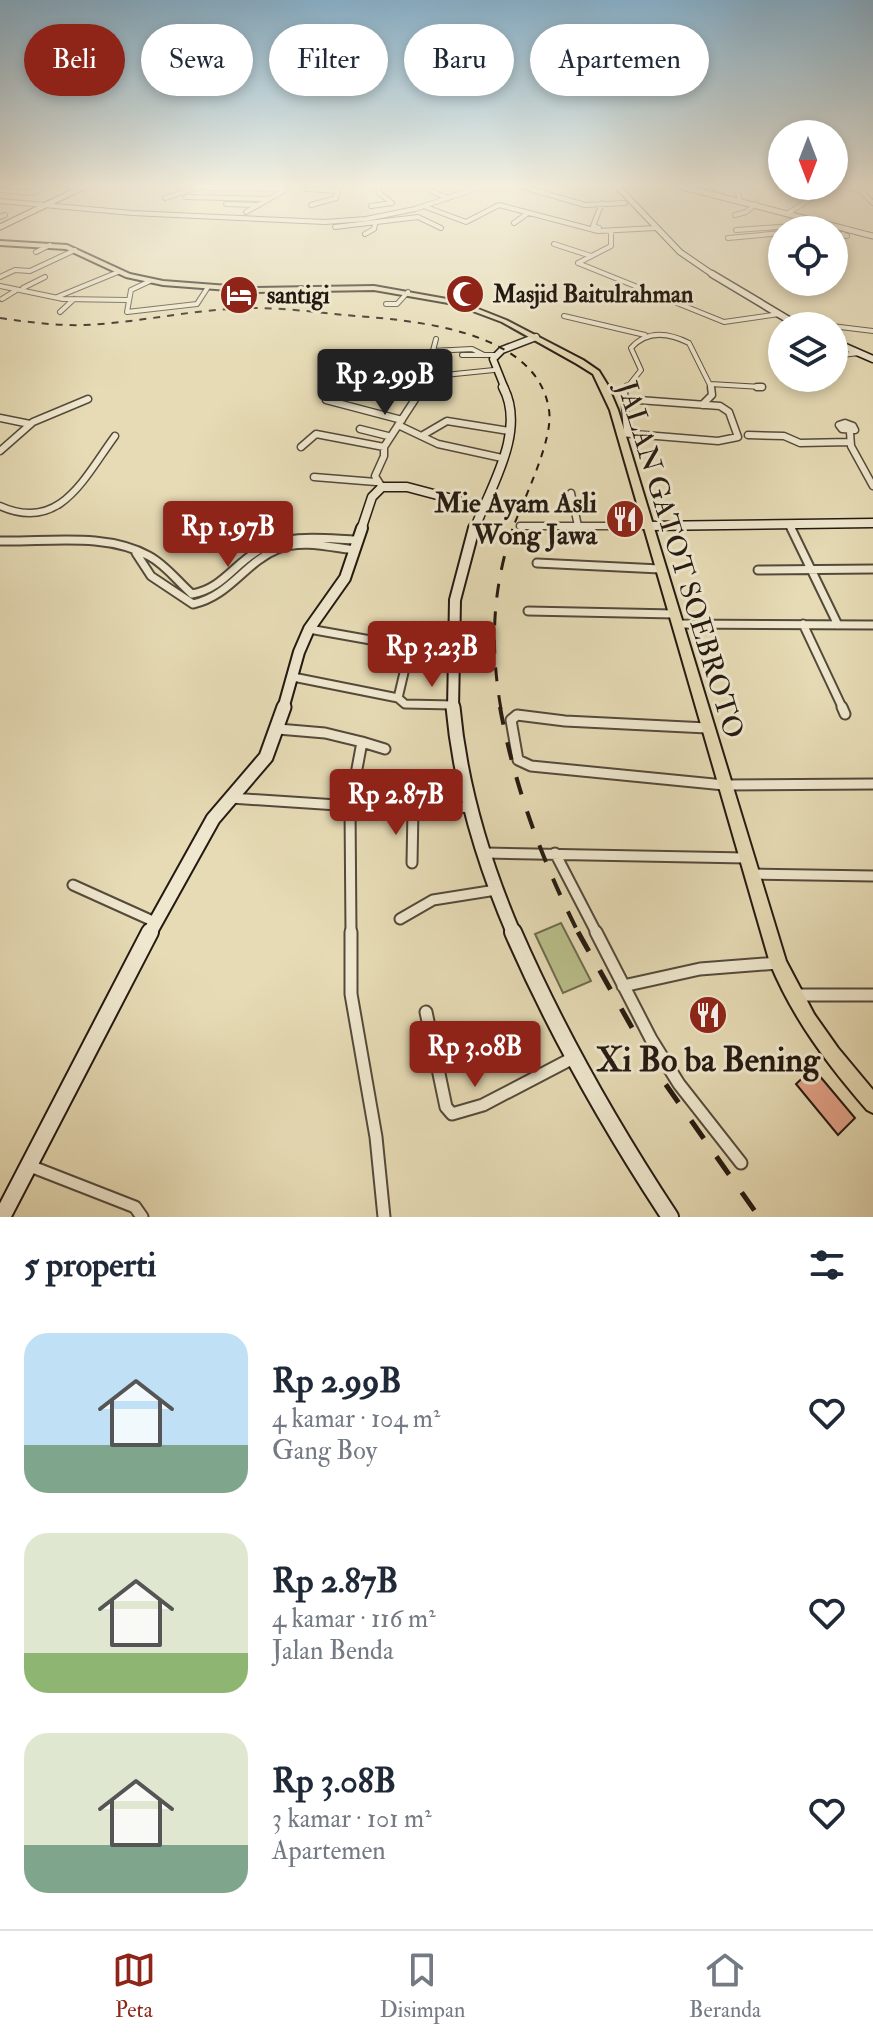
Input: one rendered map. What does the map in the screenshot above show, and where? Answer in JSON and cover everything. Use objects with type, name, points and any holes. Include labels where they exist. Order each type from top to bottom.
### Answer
[{"type":"main road","name":"JALAN GATOT SOEBROTO","points":[[0,243],[50,245],[75,250],[118,272],[150,281],[255,290],[374,288],[408,292],[470,307],[536,337],[596,373],[624,433],[660,569],[778,963],[791,995],[814,1033],[873,1104]]},
{"type":"street","points":[[612,243],[612,246],[578,263],[724,322],[768,316]]},
{"type":"street","points":[[670,243],[722,282],[775,312]]},
{"type":"street","points":[[554,244],[591,256]]},
{"type":"street","points":[[36,252],[50,245]]},
{"type":"street","points":[[30,271],[75,250]]},
{"type":"street","points":[[0,277],[15,270],[30,271],[45,277],[2,299]]},
{"type":"street","points":[[54,298],[118,272]]},
{"type":"street","points":[[150,281],[131,290],[127,312],[197,304],[208,287]]},
{"type":"street","points":[[0,286],[54,298],[127,300]]},
{"type":"street","points":[[386,304],[397,304],[408,292]]},
{"type":"street","points":[[60,312],[74,299]]},
{"type":"street","points":[[564,316],[647,335],[669,336],[689,343],[710,384],[712,395],[702,405]]},
{"type":"street","points":[[848,328],[873,331]]},
{"type":"street","points":[[625,399],[726,409],[737,439],[718,441],[624,433],[624,391],[641,370],[631,348],[647,335]]},
{"type":"street","points":[[462,355],[489,355],[536,337]]},
{"type":"street","points":[[379,484],[375,476],[388,436],[422,391],[436,339]]},
{"type":"street","points":[[848,348],[873,359]]},
{"type":"street","points":[[432,351],[472,349],[489,355]]},
{"type":"street","points":[[848,354],[859,353]]},
{"type":"street","points":[[489,355],[512,406],[502,458],[461,569],[455,596],[453,705],[456,736],[486,853],[526,962],[573,1058],[670,1217]]},
{"type":"street","points":[[368,364],[426,375],[494,370]]},
{"type":"street","points":[[380,385],[388,369]]},
{"type":"street","points":[[710,384],[762,387]]},
{"type":"street","points":[[0,451],[30,424],[88,399]]},
{"type":"street","points":[[326,400],[400,422],[438,444],[502,458]]},
{"type":"street","points":[[0,418],[30,424]]},
{"type":"street","points":[[423,435],[447,421],[509,431]]},
{"type":"street","points":[[360,429],[388,436]]},
{"type":"street","points":[[850,432],[850,442],[873,486]]},
{"type":"street","points":[[301,447],[316,434],[384,447]]},
{"type":"street","points":[[748,435],[784,436],[800,443],[850,442]]},
{"type":"street","points":[[0,506],[26,518],[48,513],[66,499],[115,436]]},
{"type":"street","points":[[314,477],[407,487],[483,507]]},
{"type":"street","points":[[2,1217],[155,922],[213,819],[266,757],[278,729],[309,629],[345,578],[379,484]]},
{"type":"street","points":[[571,493],[578,526]]},
{"type":"street","points":[[520,526],[873,523]]},
{"type":"street","points":[[789,524],[838,625]]},
{"type":"street","points":[[0,541],[106,542],[149,557],[192,594]]},
{"type":"street","points":[[183,600],[192,594],[210,591],[260,549],[288,543],[356,545]]},
{"type":"street","points":[[136,553],[138,562],[160,584],[193,604],[211,600],[226,591],[263,558],[288,543]]},
{"type":"street","points":[[537,563],[660,569]]},
{"type":"street","points":[[758,570],[873,569]]},
{"type":"street","points":[[528,611],[873,625]]},
{"type":"street","points":[[803,624],[845,714]]},
{"type":"street","points":[[309,629],[410,647],[398,698]]},
{"type":"street","points":[[293,677],[398,698],[405,704],[453,705]]},
{"type":"street","points":[[707,728],[513,717],[511,727],[518,760],[531,766],[724,785],[873,784]]},
{"type":"street","points":[[278,729],[325,733],[385,749]]},
{"type":"street","points":[[362,742],[350,806],[351,994],[376,1137],[384,1217]]},
{"type":"street","points":[[231,798],[413,810],[473,807]]},
{"type":"street","points":[[412,863],[413,810]]},
{"type":"street","points":[[486,853],[746,858]]},
{"type":"street","points":[[555,853],[623,986],[679,1084],[741,1163]]},
{"type":"street","points":[[750,874],[873,876]]},
{"type":"street","points":[[73,885],[155,922]]},
{"type":"street","points":[[400,919],[433,900],[499,890]]},
{"type":"street","points":[[623,986],[700,969],[778,963]]},
{"type":"street","points":[[791,995],[873,995]]},
{"type":"street","points":[[426,1012],[450,1113],[483,1105],[573,1058]]},
{"type":"street","points":[[28,1165],[135,1207],[142,1217]]},
{"type":"green space","points":[[561,923],[591,981],[563,993],[535,934]]},
{"type":"building","points":[[813,1068],[855,1118],[838,1135],[796,1084]]},
{"type":"railway","points":[[0,318],[84,325],[211,310],[272,309],[433,325],[495,345],[521,361],[539,382],[549,410],[547,437],[512,530]]},
{"type":"railway","points":[[501,709],[495,663],[495,618],[501,573],[513,528]]},
{"type":"railway","points":[[500,707],[513,766],[531,824],[578,932]]},
{"type":"railway","points":[[578,932],[657,1072],[759,1217]]},
{"type":"place","name":"Masjid Baitulrahman","points":[[465,294]]},
{"type":"place","name":"santigi","points":[[239,295]]},
{"type":"place","name":"Mie Ayam Asli Wong Jawa","points":[[625,519]]},
{"type":"place","name":"Xi Bo ba Bening","points":[[708,1015]]}]
